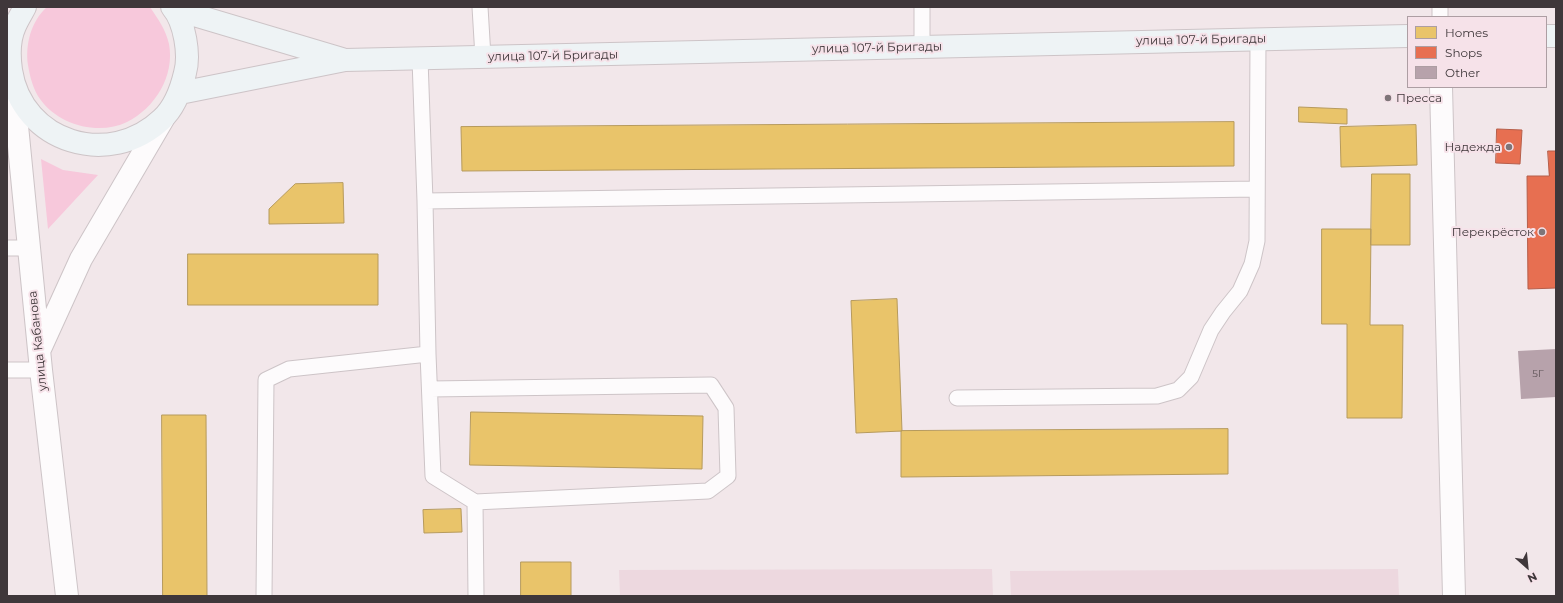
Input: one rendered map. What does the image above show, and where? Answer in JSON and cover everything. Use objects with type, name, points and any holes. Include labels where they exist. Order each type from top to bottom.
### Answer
[{"type":"main road","points":[[25,7],[14,27],[8,47],[13,85],[28,112],[50,132],[78,144],[109,146],[138,137],[163,118],[180,93],[188,64],[185,35],[173,8]]},
{"type":"main road","points":[[173,8],[346,60]]},
{"type":"main road","name":"улица 107-й Бригады","points":[[346,60],[1407,36]]},
{"type":"main road","points":[[180,93],[346,60]]},
{"type":"street","name":"улица Кабанова","points":[[13,85],[28,248],[67,596]]},
{"type":"street","points":[[1441,88],[1454,596]]},
{"type":"street","points":[[40,360],[81,259],[163,118]]},
{"type":"lane","points":[[480,7],[483,57]]},
{"type":"lane","points":[[922,7],[922,47]]},
{"type":"lane","points":[[956,398],[1158,396],[1178,390],[1191,377],[1211,330],[1240,291],[1252,264],[1257,241],[1258,39]]},
{"type":"lane","points":[[420,59],[432,476],[475,502],[708,491],[728,476],[726,408],[711,385],[430,389]]},
{"type":"lane","points":[[425,201],[1257,189]]},
{"type":"lane","points":[[7,248],[28,248]]},
{"type":"lane","points":[[264,596],[266,380],[289,369],[428,354]]},
{"type":"lane","points":[[7,370],[40,360]]},
{"type":"lane","points":[[475,502],[476,596]]},
{"type":"shaded area","points":[[47,7],[150,7],[166,34],[170,56],[166,79],[154,100],[137,116],[127,122],[104,128],[80,126],[57,116],[40,99],[34,87],[27,57],[28,42],[33,26],[41,13]]},
{"type":"shaded area","points":[[41,159],[63,170],[98,175],[48,229]]},
{"type":"shaded area","points":[[992,569],[993,596],[620,596],[619,570]]},
{"type":"shaded area","points":[[1398,569],[1399,596],[1011,596],[1010,571]]},
{"type":"building: Homes","points":[[1299,107],[1347,109],[1347,124],[1299,122]]},
{"type":"building: Homes","points":[[1234,122],[1234,166],[462,171],[461,127]]},
{"type":"building: Homes","points":[[1416,125],[1417,165],[1341,167],[1340,127]]},
{"type":"building: Homes","points":[[1372,174],[1410,174],[1410,245],[1371,245]]},
{"type":"building: Homes","points":[[343,183],[344,223],[269,224],[269,209],[295,184]]},
{"type":"building: Homes","points":[[1322,229],[1371,229],[1370,325],[1403,325],[1402,418],[1347,418],[1347,324],[1322,324]]},
{"type":"building: Homes","points":[[188,254],[378,254],[378,305],[188,305]]},
{"type":"building: Homes","points":[[897,299],[902,431],[856,433],[851,301]]},
{"type":"building: Homes","points":[[471,412],[703,416],[702,469],[470,465]]},
{"type":"building: Homes","points":[[162,415],[206,415],[207,596],[163,596]]},
{"type":"building: Homes","points":[[1228,429],[1228,474],[901,477],[901,431]]},
{"type":"building: Homes","points":[[461,509],[462,532],[424,533],[423,510]]},
{"type":"building: Homes","points":[[521,562],[571,562],[571,596],[521,596]]},
{"type":"building: Shops","name":"Надежда","points":[[1497,129],[1522,130],[1520,164],[1496,163]]},
{"type":"building: Shops","name":"Перекрёсток","points":[[1548,151],[1556,151],[1556,288],[1528,289],[1527,176],[1549,176]]},
{"type":"building: Other","points":[[1556,349],[1556,397],[1521,399],[1518,351]]},
{"type":"place","name":"Пресса","points":[[1388,98]]},
{"type":"place","name":"Надежда","points":[[1509,147]]},
{"type":"place","name":"Перекрёсток","points":[[1542,232]]}]
